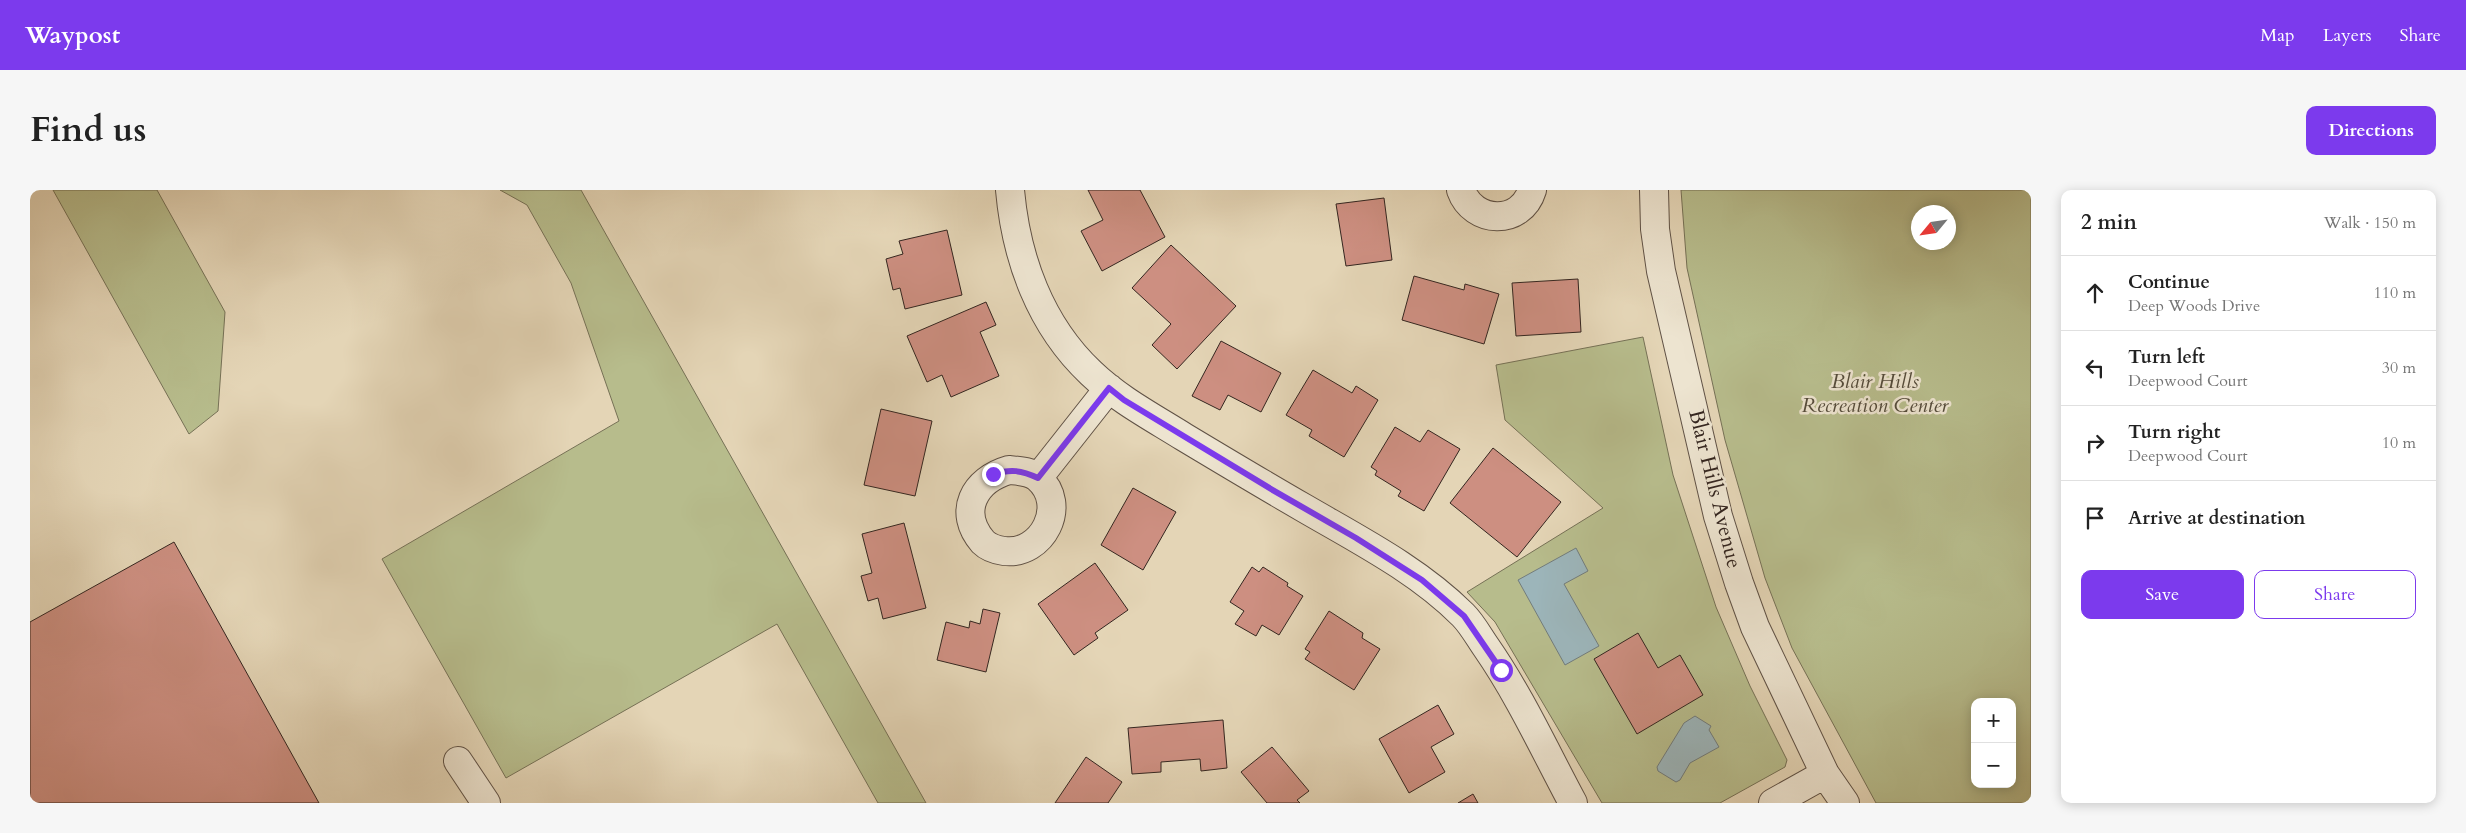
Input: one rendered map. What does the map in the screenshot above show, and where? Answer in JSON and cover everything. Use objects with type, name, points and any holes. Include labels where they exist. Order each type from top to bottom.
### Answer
[{"type":"street","points":[[1010,190],[1012,221],[1025,270],[1042,310],[1065,343],[1090,373],[1132,405],[1422,580],[1464,616],[1501,670],[1573,803]]},
{"type":"street","points":[[1461,190],[1464,199],[1475,211],[1490,217],[1505,216],[1519,210],[1530,198],[1532,190]]},
{"type":"street","name":"Blair Hills Avenue","points":[[1654,190],[1655,229],[1661,271],[1718,516],[1755,627],[1825,774],[1845,803]]},
{"type":"street","points":[[1038,478],[1109,388]]},
{"type":"street","points":[[458,761],[486,803]]},
{"type":"street","points":[[1773,803],[1825,774]]},
{"type":"green space","points":[[53,190],[157,190],[225,312],[218,411],[189,434]]},
{"type":"green space","points":[[500,190],[581,190],[926,803],[878,803],[777,624],[506,778],[382,559],[619,421],[571,283],[527,205]]},
{"type":"green space","name":"Blair Hills Recreation Center","points":[[1681,190],[2031,190],[2031,803],[1876,803],[1792,648],[1765,578],[1725,440],[1687,268]]},
{"type":"green space","points":[[1643,337],[1673,475],[1716,607],[1750,686],[1787,760],[1785,767],[1720,803],[1602,803],[1495,622],[1467,592],[1603,508],[1505,420],[1496,365]]},
{"type":"water","points":[[1576,548],[1588,571],[1564,584],[1599,646],[1565,665],[1518,580]]},
{"type":"water","points":[[1695,716],[1711,726],[1709,730],[1719,747],[1690,763],[1680,780],[1676,782],[1658,771],[1657,767],[1684,723]]},
{"type":"building","points":[[1088,190],[1140,190],[1165,237],[1102,271],[1081,231],[1103,220]]},
{"type":"building","points":[[1384,198],[1392,260],[1346,266],[1336,204]]},
{"type":"building","points":[[947,230],[962,295],[905,309],[900,288],[893,290],[886,259],[903,254],[899,241]]},
{"type":"building","points":[[1171,245],[1236,306],[1177,369],[1152,345],[1171,324],[1132,288]]},
{"type":"building","points":[[1414,276],[1464,290],[1465,284],[1499,294],[1484,344],[1402,320]]},
{"type":"building","points":[[1578,279],[1581,332],[1516,336],[1512,283]]},
{"type":"building","points":[[986,302],[996,325],[980,332],[999,376],[951,397],[942,375],[927,382],[907,336]]},
{"type":"building","points":[[1221,341],[1281,373],[1261,412],[1228,395],[1220,410],[1192,396]]},
{"type":"building","points":[[1313,370],[1352,393],[1356,386],[1378,400],[1344,457],[1309,436],[1312,430],[1286,415]]},
{"type":"building","points":[[881,409],[932,421],[915,496],[864,485]]},
{"type":"building","points":[[1395,427],[1420,442],[1428,430],[1460,449],[1424,511],[1398,496],[1401,491],[1375,475],[1377,471],[1371,467]]},
{"type":"building","points":[[1493,448],[1561,502],[1517,557],[1450,503]]},
{"type":"building","points":[[1133,488],[1176,512],[1143,570],[1101,545]]},
{"type":"building","points":[[904,523],[926,608],[883,619],[878,598],[868,601],[861,576],[872,573],[862,534]]},
{"type":"building","points":[[174,542],[319,803],[30,803],[30,622]]},
{"type":"building","points":[[1095,563],[1128,610],[1095,633],[1098,638],[1074,655],[1038,604]]},
{"type":"building","points":[[1252,567],[1259,572],[1263,567],[1288,583],[1287,586],[1303,596],[1279,635],[1262,625],[1256,636],[1235,624],[1244,611],[1230,602]]},
{"type":"building","points":[[983,609],[1000,613],[986,672],[937,660],[946,622],[969,628],[970,621],[980,624]]},
{"type":"building","points":[[1329,611],[1363,633],[1362,638],[1380,649],[1354,690],[1305,659],[1310,652],[1305,649]]},
{"type":"building","points":[[1638,633],[1658,668],[1680,655],[1703,695],[1637,734],[1594,659]]},
{"type":"building","points":[[1438,705],[1454,734],[1431,747],[1445,772],[1409,793],[1379,739]]},
{"type":"building","points":[[1223,720],[1227,768],[1201,771],[1200,759],[1161,762],[1161,772],[1132,774],[1128,728]]},
{"type":"building","points":[[1272,747],[1309,791],[1297,800],[1300,803],[1267,803],[1241,772]]},
{"type":"building","points":[[1086,757],[1122,782],[1108,803],[1055,803]]},
{"type":"building","points":[[1473,794],[1478,803],[1458,803]]},
{"type":"route","points":[[993,474],[1009,470],[1024,471],[1038,478],[1109,388],[1124,400],[1356,538],[1422,580],[1464,616],[1501,670]]}]
